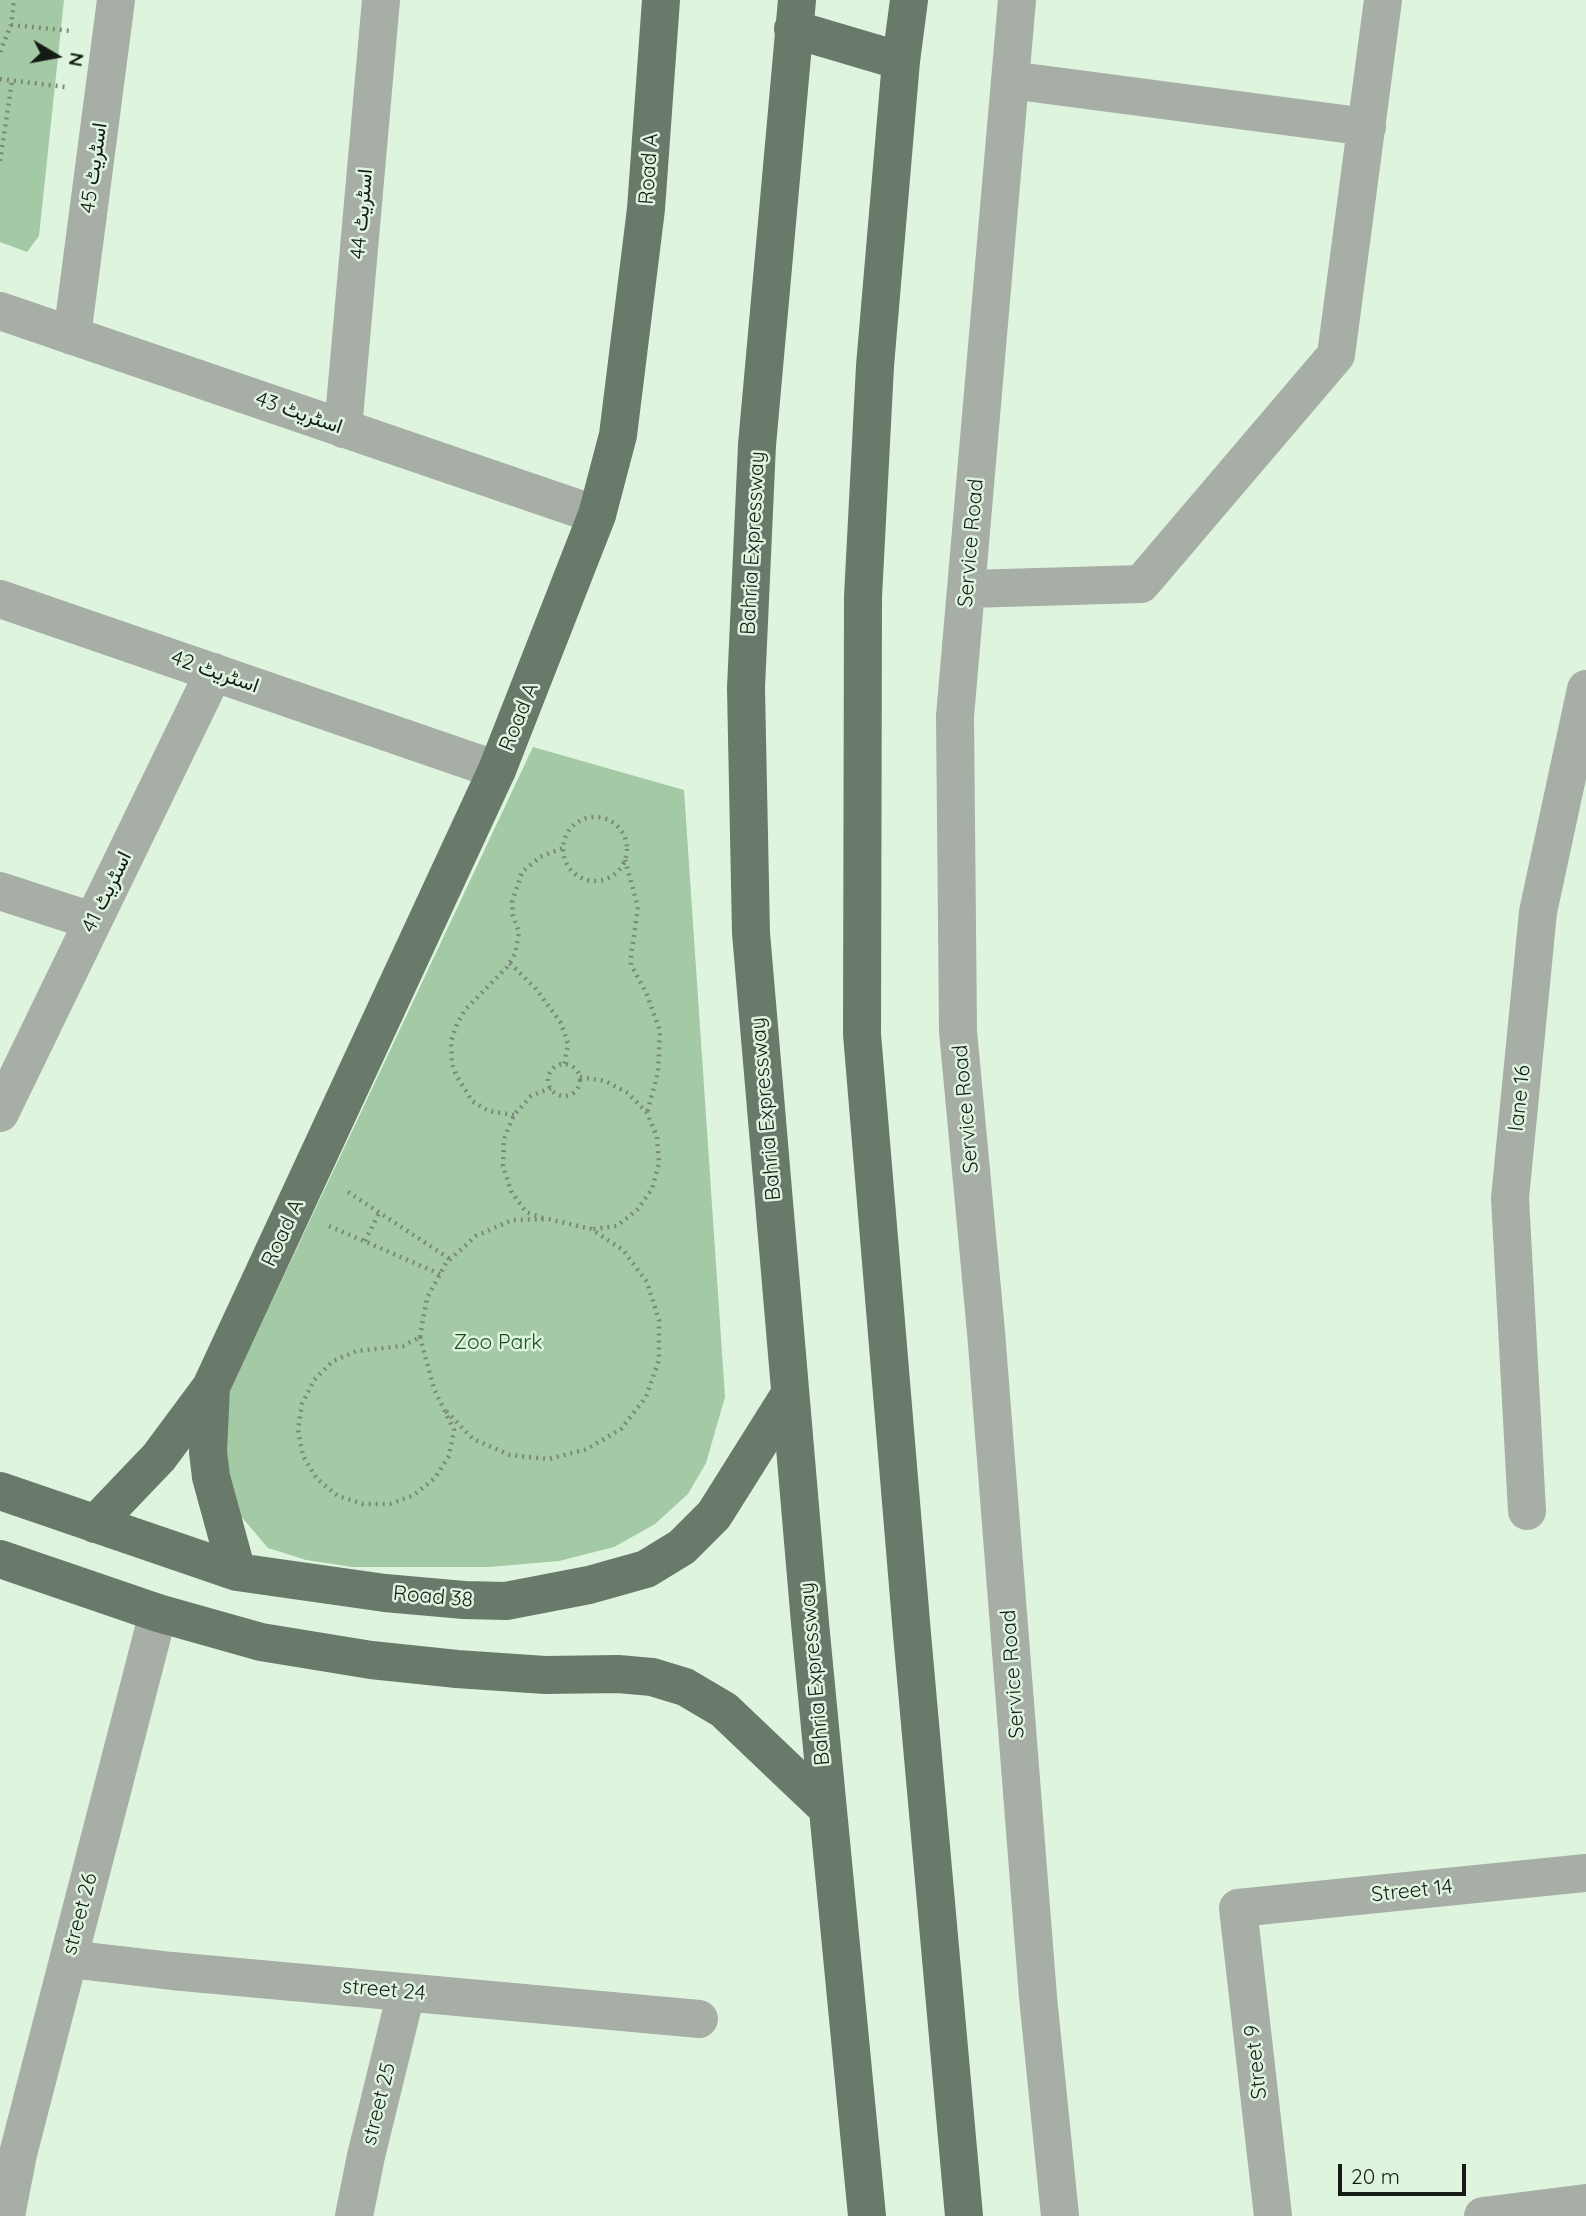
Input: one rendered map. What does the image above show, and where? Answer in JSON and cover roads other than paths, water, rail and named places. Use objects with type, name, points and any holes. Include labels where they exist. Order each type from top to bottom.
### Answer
[{"type":"main road","name":"Road A","points":[[211,1387],[497,771],[597,515],[618,435],[645,222],[661,0]]},
{"type":"main road","points":[[909,0],[901,61],[875,366],[863,597],[862,1034],[964,2216]]},
{"type":"main road","points":[[795,14],[901,61]]},
{"type":"main road","name":"Bahria Expressway","points":[[795,14],[757,445],[746,688],[751,933],[827,1808],[867,2216]]},
{"type":"main road","points":[[95,1524],[159,1457],[211,1387]]},
{"type":"main road","points":[[211,1387],[208,1452],[211,1478],[237,1572]]},
{"type":"main road","name":"Road 38","points":[[0,1492],[237,1572],[385,1593],[506,1601],[589,1586],[646,1569],[682,1547],[714,1515],[790,1394]]},
{"type":"main road","points":[[0,1559],[158,1613],[261,1642],[371,1660],[457,1670],[652,1677],[685,1687],[724,1710],[827,1808]]},
{"type":"street","name":"اسٹریٹ 44","points":[[343,429],[381,0]]},
{"type":"street","name":"Service Road","points":[[1017,0],[956,716],[958,1031],[988,1346],[1037,1983],[1060,2216]]},
{"type":"street","points":[[968,589],[1141,584],[1336,355],[1383,0]]},
{"type":"street","name":"اسٹریٹ 45","points":[[72,335],[113,18]]},
{"type":"street","points":[[1010,80],[1367,127]]},
{"type":"street","name":"اسٹریٹ 43","points":[[0,311],[597,515]]},
{"type":"street","name":"اسٹریٹ 42","points":[[0,599],[497,771]]},
{"type":"street","name":"اسٹریٹ 41","points":[[0,1113],[214,672]]},
{"type":"street","name":"lane 16","points":[[1527,1511],[1510,1198],[1538,912],[1586,689]]},
{"type":"street","points":[[0,891],[92,922]]},
{"type":"street","name":"street 26","points":[[6,2216],[18,2154],[158,1613]]},
{"type":"street","name":"Street 14","points":[[1238,1908],[1586,1873]]},
{"type":"street","name":"Street 9","points":[[1238,1908],[1273,2216]]},
{"type":"street","name":"street 24","points":[[68,1959],[172,1971],[699,2019]]},
{"type":"street","name":"street 25","points":[[354,2216],[406,1993]]},
{"type":"street","points":[[1483,2216],[1586,2203]]},
{"type":"park label","name":"Zoo Park","points":[[498,1343]]}]
